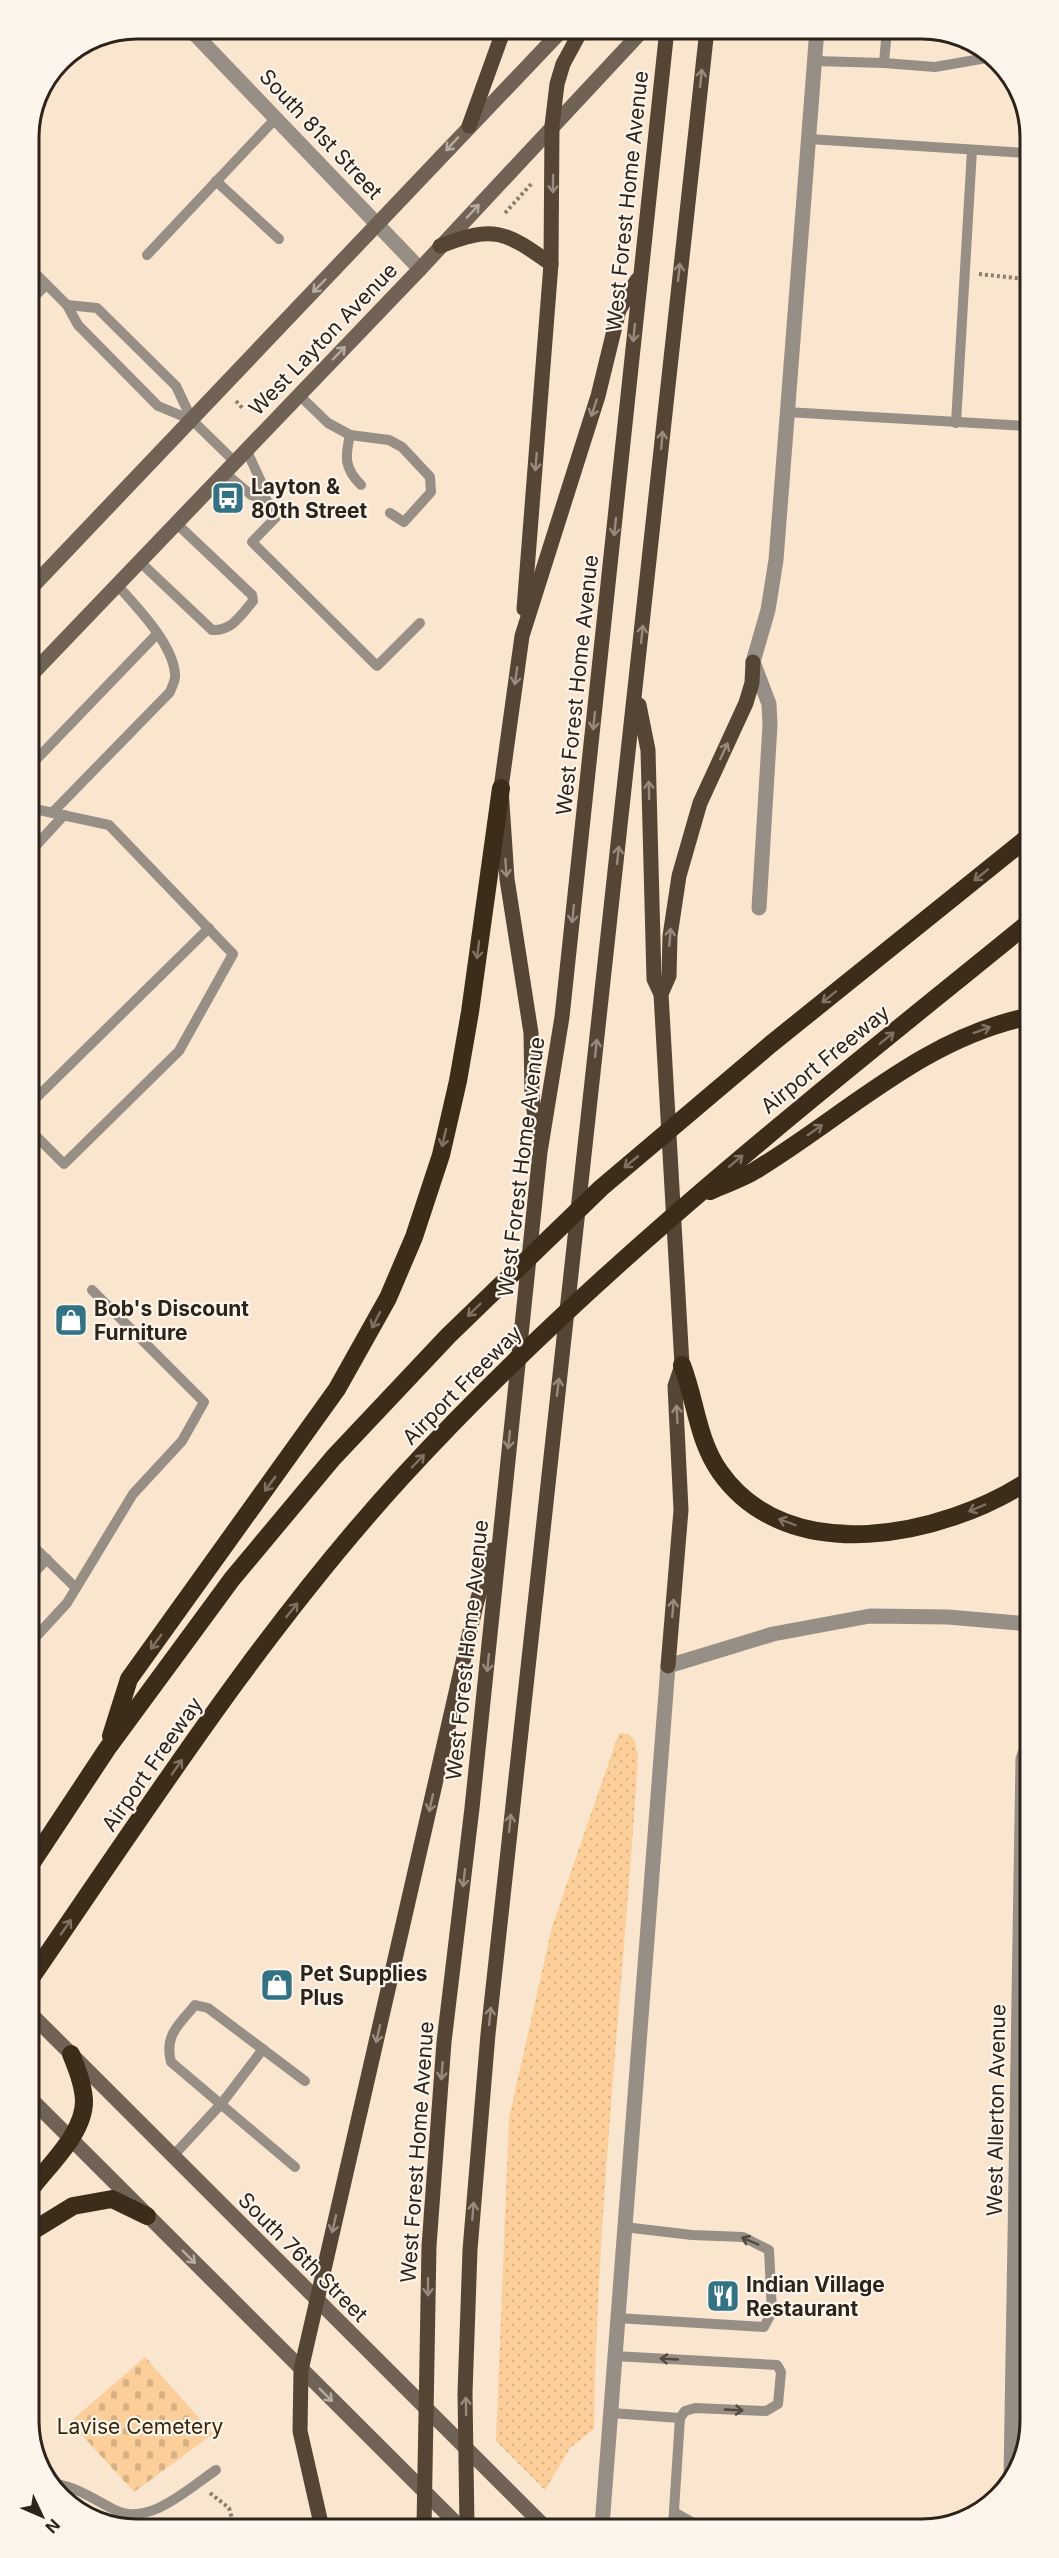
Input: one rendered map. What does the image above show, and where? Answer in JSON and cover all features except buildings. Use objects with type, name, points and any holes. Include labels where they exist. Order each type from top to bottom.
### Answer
[{"type":"highway","points":[[107,1749],[129,1679],[337,1389],[388,1298],[414,1237],[441,1155],[458,1081],[470,1012],[501,788]]},
{"type":"highway","name":"Airport Freeway","points":[[39,1852],[107,1749],[272,1528],[333,1458],[448,1336],[601,1188],[771,1044],[1020,844]]},
{"type":"highway","name":"Airport Freeway","points":[[39,1967],[214,1714],[341,1548],[403,1477],[474,1402],[692,1199],[1020,930]]},
{"type":"highway","points":[[692,1199],[754,1172],[926,1055],[985,1029],[1020,1019]]},
{"type":"highway","points":[[682,1365],[689,1384],[700,1432],[720,1472],[747,1501],[773,1516],[796,1525],[828,1533],[861,1534],[901,1531],[941,1522],[979,1508],[1020,1485]]},
{"type":"highway","points":[[39,2177],[71,2137],[79,2122],[84,2102],[81,2082],[71,2054]]},
{"type":"highway","points":[[39,2227],[73,2206],[112,2199],[147,2216]]},
{"type":"main road","points":[[469,126],[500,39]]},
{"type":"main road","name":"West Layton Avenue","points":[[39,580],[552,39]]},
{"type":"main road","points":[[540,1152],[532,1097],[531,1033],[507,879],[501,788],[522,636],[551,264],[552,126],[557,84],[563,64],[577,39]]},
{"type":"main road","name":"West Layton Avenue","points":[[39,667],[420,269],[634,39]]},
{"type":"main road","name":"West Forest Home Avenue","points":[[424,2519],[429,2246],[443,2054],[472,1808],[540,1152],[562,1017],[666,39]]},
{"type":"main road","points":[[467,2519],[465,2393],[470,2250],[488,2034],[706,39]]},
{"type":"main road","points":[[440,246],[473,234],[488,232],[525,245],[551,264]]},
{"type":"main road","points":[[522,636],[598,396],[619,310],[640,274]]},
{"type":"main road","points":[[661,994],[669,976],[670,936],[682,866],[700,803],[746,704],[752,683],[753,662]]},
{"type":"main road","points":[[636,692],[648,750],[654,979],[661,994],[682,1365],[675,1386],[681,1510],[668,1666]]},
{"type":"main road","points":[[320,2519],[300,2431],[301,2370],[476,1605],[500,1522]]},
{"type":"main road","name":"South 76th Street","points":[[39,2022],[538,2519]]},
{"type":"main road","points":[[39,2106],[452,2519]]},
{"type":"street","name":"South 81st Street","points":[[201,39],[277,117],[376,226],[420,269]]},
{"type":"street","points":[[759,908],[770,725],[769,704],[753,662],[768,610],[776,560],[816,39]]},
{"type":"street","points":[[602,2519],[668,1666],[773,1634],[870,1616],[948,1617],[1020,1623]]},
{"type":"street","name":"West Allerton Avenue","points":[[1011,2461],[1020,1939]]},
{"type":"lane","points":[[885,63],[886,39]]},
{"type":"lane","points":[[814,61],[935,67],[982,59]]},
{"type":"lane","points":[[147,255],[277,117]]},
{"type":"lane","points":[[809,139],[1020,153]]},
{"type":"lane","points":[[956,423],[963,272],[972,150]]},
{"type":"lane","points":[[216,181],[279,239]]},
{"type":"lane","points":[[39,278],[67,305],[78,325],[158,406],[192,420]]},
{"type":"lane","points":[[39,292],[46,285]]},
{"type":"lane","points":[[67,305],[97,308],[176,386],[192,420],[251,495],[266,500],[279,514],[252,542],[377,666],[420,623]]},
{"type":"lane","points":[[299,395],[328,423],[350,435],[389,440],[402,447],[430,477],[431,492],[404,522],[390,513]]},
{"type":"lane","points":[[786,412],[1020,426]]},
{"type":"lane","points":[[350,435],[345,458],[349,471],[361,485]]},
{"type":"lane","points":[[246,449],[263,486],[266,500]]},
{"type":"lane","points":[[139,561],[212,630],[226,630],[234,623],[253,601],[252,595],[176,523]]},
{"type":"lane","points":[[52,813],[170,692],[176,676],[171,657],[157,634],[117,585]]},
{"type":"lane","points":[[39,757],[157,634]]},
{"type":"lane","points":[[39,810],[109,825],[233,954],[179,1051],[64,1164],[39,1139]]},
{"type":"lane","points":[[39,842],[64,815]]},
{"type":"lane","points":[[39,1096],[209,928]]},
{"type":"lane","points":[[39,1634],[68,1603],[133,1494],[182,1441],[204,1402],[92,1290]]},
{"type":"lane","points":[[39,1552],[76,1588]]},
{"type":"lane","points":[[39,1568],[47,1559]]},
{"type":"lane","points":[[295,2167],[171,2062],[167,2046],[172,2034],[195,2005],[208,2008],[305,2081]]},
{"type":"lane","points":[[173,2156],[222,2103],[263,2049]]},
{"type":"lane","points":[[617,2318],[764,2327],[772,2312],[769,2250],[743,2237],[692,2235],[624,2227]]},
{"type":"lane","points":[[614,2356],[777,2365],[781,2372],[778,2404],[773,2409],[766,2411],[695,2408],[685,2410],[680,2418],[674,2519]]},
{"type":"lane","points":[[610,2413],[680,2418]]},
{"type":"lane","points":[[62,2485],[70,2486],[118,2512],[135,2514],[153,2511],[216,2470]]},
{"type":"lane","points":[[674,2512],[686,2519]]},
{"type":"path","points":[[506,213],[534,181]]},
{"type":"path","points":[[963,272],[1020,278]]},
{"type":"path","points":[[236,401],[244,410]]},
{"type":"path","points":[[199,2481],[218,2501],[229,2508],[232,2519]]},
{"type":"green space","points":[[619,1733],[629,1734],[635,1741],[638,1757],[600,2261],[594,2429],[570,2448],[545,2490],[496,2441],[509,2118],[552,1927]]},
{"type":"green space","name":"Lavise Cemetery","points":[[145,2357],[213,2434],[134,2492],[70,2422]]},
{"type":"place","name":"Layton & 80th Street","points":[[228,498]]},
{"type":"place","name":"Bob's Discount Furniture","points":[[71,1320]]},
{"type":"place","name":"Pet Supplies Plus","points":[[277,1985]]},
{"type":"place","name":"Indian Village Restaurant","points":[[723,2296]]}]
